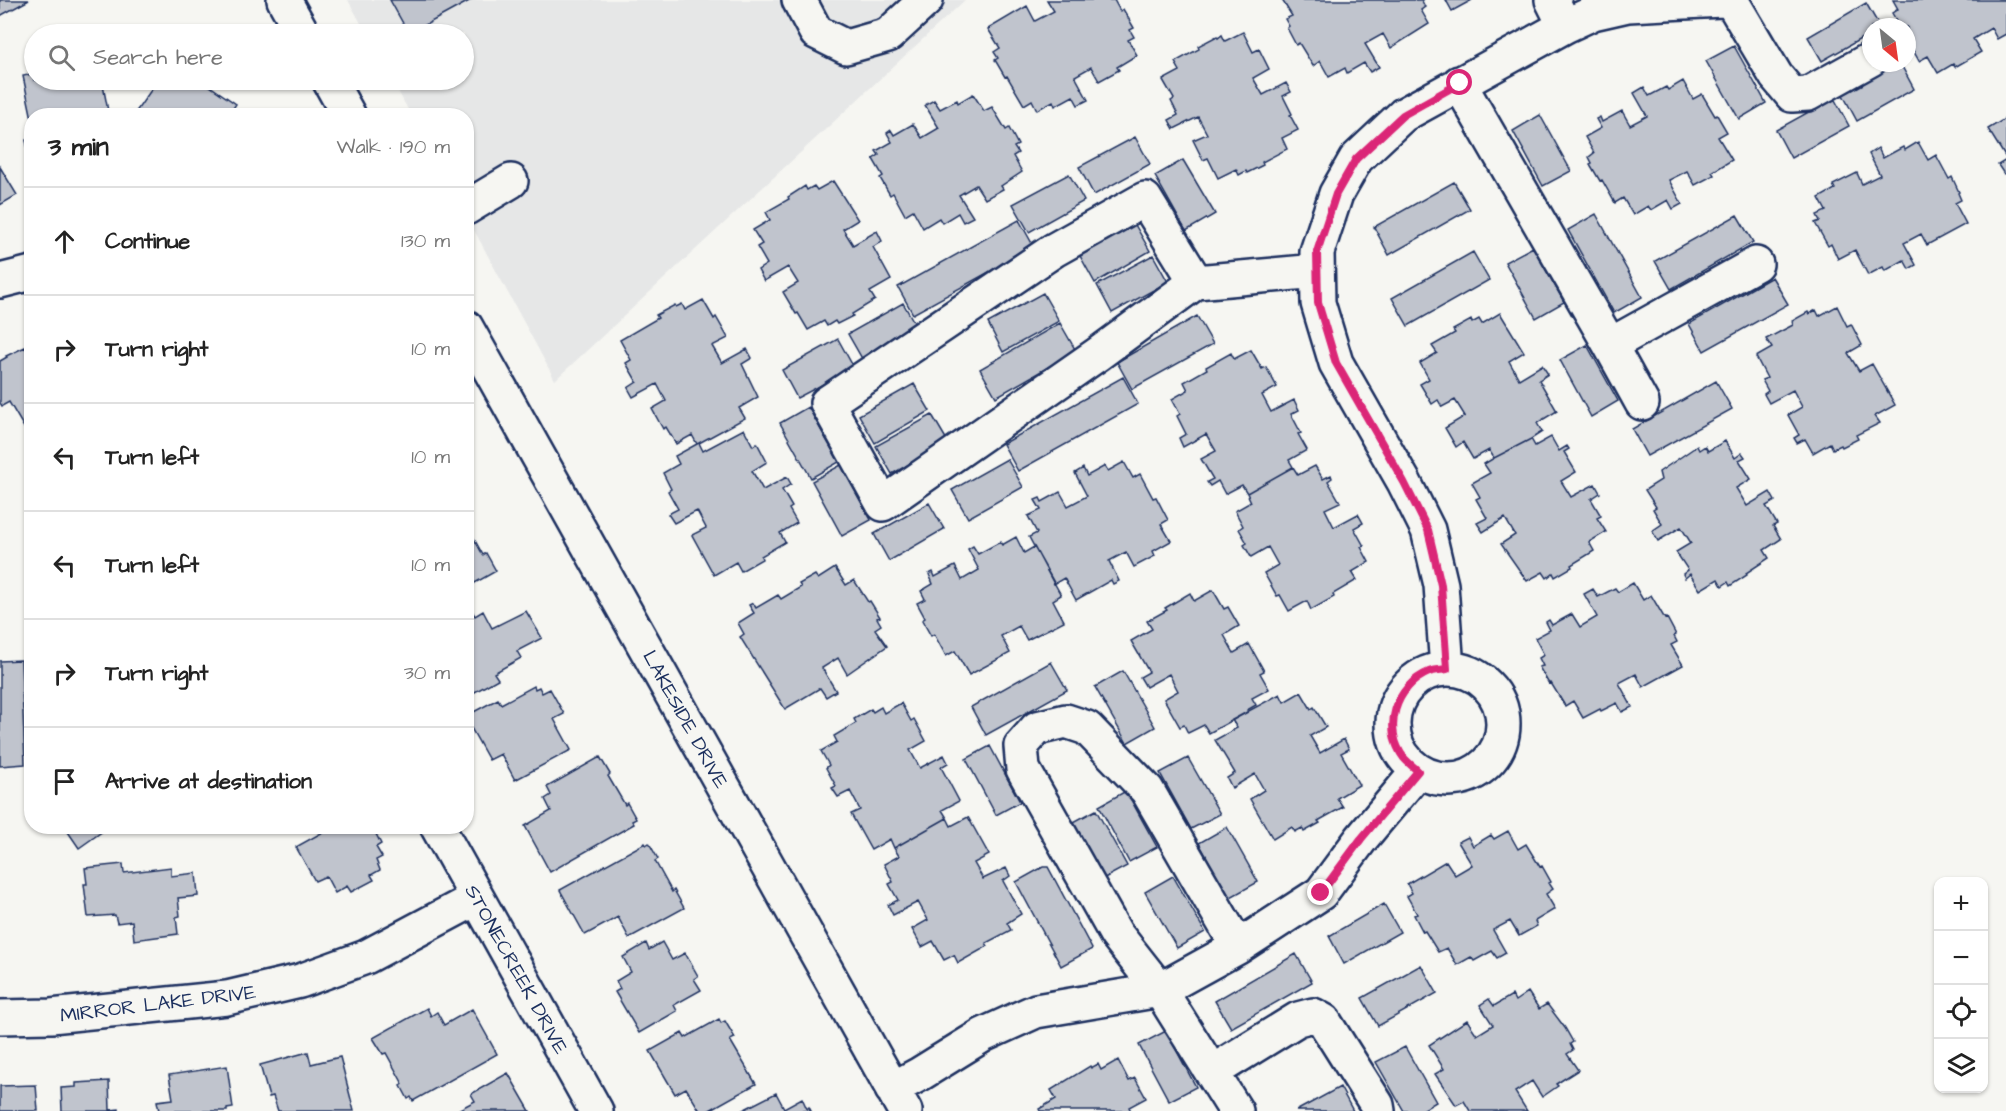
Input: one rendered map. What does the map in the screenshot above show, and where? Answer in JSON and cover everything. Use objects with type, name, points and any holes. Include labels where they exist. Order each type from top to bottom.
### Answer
[{"type":"street","points":[[284,0],[297,24]]},
{"type":"street","points":[[799,0],[816,32],[846,47],[888,34],[926,0]]},
{"type":"street","points":[[1447,669],[1441,585],[1428,530],[1404,482],[1336,363],[1318,303],[1317,252],[1336,194],[1356,159],[1403,115],[1460,83],[1558,13],[1593,13],[1628,5],[1722,0]]},
{"type":"street","points":[[1731,0],[1776,76],[1792,95],[1808,94],[1862,64]]},
{"type":"street","points":[[1460,83],[1641,403]]},
{"type":"street","points":[[334,90],[344,108]]},
{"type":"street","points":[[474,203],[511,181]]},
{"type":"street","points":[[1196,282],[1145,199],[1054,250],[827,403],[883,504],[1098,354],[1196,282],[1317,271]]},
{"type":"street","points":[[1610,345],[1756,264]]},
{"type":"street","points":[[0,281],[24,275]]},
{"type":"street","name":"LAKESIDE DRIVE","points":[[474,341],[899,1100]]},
{"type":"street","points":[[1447,669],[1465,672],[1482,680],[1495,694],[1502,711],[1503,730],[1498,748],[1487,763],[1472,774],[1454,779],[1435,778],[1418,771],[1405,759],[1396,743],[1393,727],[1395,709],[1402,693],[1414,680],[1430,672],[1447,669]]},
{"type":"street","points":[[1236,1111],[1160,990],[1116,934],[1023,769],[1022,746],[1037,728],[1066,721],[1087,728],[1147,790],[1238,947]]},
{"type":"street","points":[[899,1100],[920,1074],[983,1035],[1036,1011],[1160,990],[1238,947],[1321,893],[1361,839],[1418,771]]},
{"type":"street","name":"STONECREEK DRIVE","points":[[441,834],[596,1111]]},
{"type":"street","name":"MIRROR LAKE DRIVE","points":[[0,1017],[51,1016],[227,998],[300,981],[366,957],[477,898]]},
{"type":"street","points":[[1212,1072],[1298,1019],[1313,1015],[1324,1022],[1377,1105],[1378,1111]]},
{"type":"shaded area","points":[[348,0],[965,0],[555,380],[474,230],[474,108],[407,108],[397,90],[474,90],[474,24],[361,24]]},
{"type":"building","points":[[0,0],[29,0],[0,16]]},
{"type":"building","points":[[390,0],[471,0],[427,24],[403,24]]},
{"type":"building","points":[[1047,0],[1114,0],[1120,11],[1123,9],[1134,28],[1130,30],[1134,37],[1128,40],[1137,55],[1117,67],[1119,70],[1099,81],[1091,67],[1075,76],[1088,100],[1078,105],[1073,96],[1055,106],[1053,101],[1037,110],[1032,100],[1024,105],[1007,76],[1005,77],[995,60],[998,58],[994,52],[1000,48],[988,29],[1027,6],[1035,21],[1054,11]]},
{"type":"building","points":[[1282,0],[1423,0],[1425,7],[1421,10],[1429,24],[1391,48],[1383,34],[1365,44],[1379,67],[1370,72],[1364,63],[1347,73],[1345,68],[1329,77],[1320,61],[1313,66],[1299,43],[1296,45],[1285,19],[1292,16]]},
{"type":"building","points":[[1446,0],[1472,0],[1452,11]]},
{"type":"building","points":[[1893,0],[2006,0],[2006,34],[1997,39],[1991,28],[1973,39],[1981,52],[1955,67],[1953,64],[1938,73],[1928,56],[1919,61],[1916,56],[1916,18],[1895,18],[1892,13],[1898,9]]},
{"type":"building","points":[[1866,3],[1875,18],[1862,18],[1862,38],[1822,61],[1808,37]]},
{"type":"building","points":[[1243,32],[1253,52],[1259,49],[1269,69],[1253,78],[1263,95],[1286,83],[1291,92],[1283,96],[1298,130],[1282,138],[1287,149],[1262,162],[1263,165],[1239,175],[1236,169],[1218,178],[1208,158],[1203,160],[1193,140],[1207,134],[1198,117],[1174,129],[1169,120],[1178,115],[1171,101],[1174,99],[1163,80],[1180,71],[1175,62],[1199,49],[1198,46],[1217,36],[1218,38],[1222,35],[1225,41]]},
{"type":"building","points":[[1734,46],[1766,103],[1739,119],[1706,61]]},
{"type":"building","points":[[1880,72],[1905,72],[1914,89],[1857,121],[1842,93]]},
{"type":"building","points":[[1683,81],[1693,99],[1702,94],[1715,116],[1717,115],[1727,132],[1718,137],[1732,160],[1712,172],[1714,175],[1695,185],[1687,171],[1669,180],[1682,204],[1673,209],[1668,200],[1651,210],[1648,206],[1633,215],[1623,198],[1615,203],[1602,180],[1600,181],[1590,164],[1592,163],[1589,157],[1594,153],[1585,137],[1601,128],[1596,119],[1600,117],[1602,122],[1622,111],[1630,125],[1647,116],[1634,93],[1644,87],[1649,96],[1666,87],[1668,90]]},
{"type":"building","points":[[26,90],[104,90],[107,108],[30,108]]},
{"type":"building","points":[[151,90],[216,90],[236,104],[233,108],[139,108]]},
{"type":"building","points":[[973,94],[984,111],[992,107],[1006,130],[1009,128],[1018,145],[1014,147],[1018,153],[1013,156],[1022,172],[1001,186],[1003,189],[985,199],[976,185],[959,195],[973,217],[963,222],[958,213],[942,223],[939,218],[923,228],[913,210],[905,215],[893,193],[890,195],[873,159],[879,155],[876,151],[892,142],[887,133],[891,130],[894,135],[913,124],[922,138],[939,128],[925,105],[934,100],[940,109],[957,100],[958,103]]},
{"type":"building","points":[[1834,98],[1849,126],[1791,158],[1776,130]]},
{"type":"building","points":[[1540,115],[1571,171],[1543,186],[1513,131]]},
{"type":"building","points":[[2006,118],[2006,158],[1988,129]]},
{"type":"building","points":[[1135,137],[1150,164],[1094,195],[1079,167]]},
{"type":"building","points":[[1918,142],[1928,160],[1936,155],[1949,179],[1952,177],[1961,200],[1955,203],[1966,224],[1927,245],[1921,234],[1904,243],[1916,265],[1909,269],[1904,260],[1885,271],[1883,267],[1868,275],[1855,250],[1838,259],[1831,244],[1828,246],[1815,223],[1820,221],[1817,215],[1826,211],[1819,198],[1835,189],[1833,185],[1857,173],[1862,184],[1880,175],[1869,154],[1878,148],[1883,158],[1903,147],[1905,150]]},
{"type":"building","points":[[1183,160],[1215,214],[1186,231],[1155,176]]},
{"type":"building","points":[[2006,160],[2006,173],[2004,174],[1998,165]]},
{"type":"building","points":[[0,167],[17,195],[0,205]]},
{"type":"building","points":[[1069,174],[1084,201],[1029,232],[1013,204]]},
{"type":"building","points":[[833,181],[858,220],[843,229],[853,245],[877,231],[882,241],[873,247],[891,280],[870,292],[875,300],[852,314],[853,316],[827,326],[824,321],[808,330],[783,292],[798,283],[788,267],[764,281],[758,270],[767,264],[757,247],[762,244],[753,230],[770,220],[766,212],[789,199],[788,197],[805,186],[807,190],[814,186],[817,190]]},
{"type":"building","points":[[1454,182],[1470,209],[1389,255],[1374,227]]},
{"type":"building","points":[[1596,214],[1642,297],[1614,313],[1568,230]]},
{"type":"building","points":[[1737,215],[1753,242],[1671,289],[1655,261]]},
{"type":"building","points":[[1019,220],[1034,247],[913,314],[898,287]]},
{"type":"building","points":[[1134,223],[1150,251],[1095,283],[1079,254]]},
{"type":"building","points":[[1533,247],[1564,302],[1536,318],[1505,262]]},
{"type":"building","points":[[1473,252],[1489,280],[1408,326],[1392,298]]},
{"type":"building","points":[[1153,255],[1168,282],[1112,313],[1097,285]]},
{"type":"building","points":[[1772,277],[1788,304],[1704,351],[1689,324]]},
{"type":"building","points":[[1043,293],[1059,321],[1003,352],[988,323]]},
{"type":"building","points":[[703,300],[728,338],[712,346],[722,363],[747,349],[752,358],[742,364],[758,397],[739,408],[745,418],[697,444],[692,435],[676,444],[666,427],[663,429],[652,409],[666,401],[657,384],[633,397],[628,388],[637,382],[626,363],[631,360],[620,340],[658,318],[656,315],[675,305],[676,307],[682,304],[685,310]]},
{"type":"building","points":[[903,303],[919,331],[864,362],[848,334]]},
{"type":"building","points":[[1837,306],[1847,326],[1851,324],[1862,345],[1848,353],[1859,371],[1872,364],[1895,405],[1875,416],[1880,423],[1856,435],[1858,439],[1833,449],[1830,443],[1813,453],[1805,439],[1797,443],[1794,438],[1799,435],[1788,415],[1802,407],[1793,390],[1769,403],[1764,394],[1768,391],[1762,380],[1767,378],[1756,357],[1772,348],[1766,339],[1793,325],[1792,321],[1816,310],[1819,316]]},
{"type":"building","points":[[1500,313],[1524,352],[1509,361],[1519,379],[1542,365],[1548,374],[1539,380],[1557,411],[1537,423],[1542,432],[1531,439],[1494,458],[1489,450],[1473,459],[1463,442],[1456,447],[1445,428],[1465,416],[1455,400],[1442,407],[1438,400],[1432,404],[1420,384],[1429,379],[1420,363],[1437,353],[1432,346],[1455,333],[1453,330],[1471,320],[1472,323],[1479,319],[1482,324]]},
{"type":"building","points":[[1197,316],[1213,344],[1132,389],[1117,362]]},
{"type":"building","points":[[1060,323],[1076,351],[996,397],[980,369]]},
{"type":"building","points":[[838,339],[854,368],[797,398],[782,370]]},
{"type":"building","points":[[1587,345],[1618,401],[1591,417],[1560,360]]},
{"type":"building","points":[[24,347],[24,427],[9,402],[2,406],[0,403],[0,361]]},
{"type":"building","points":[[1251,350],[1262,369],[1266,367],[1277,387],[1262,395],[1271,412],[1294,400],[1299,410],[1291,414],[1307,450],[1289,460],[1293,467],[1247,493],[1242,485],[1225,494],[1218,481],[1210,486],[1207,482],[1213,479],[1201,459],[1216,451],[1206,434],[1183,447],[1179,438],[1186,434],[1177,416],[1180,414],[1172,399],[1188,390],[1184,382],[1207,369],[1206,367],[1231,353],[1234,359]]},
{"type":"building","points":[[1123,377],[1138,404],[1018,471],[1003,444]]},
{"type":"building","points":[[1716,381],[1732,409],[1647,456],[1632,429]]},
{"type":"building","points":[[914,384],[930,411],[875,443],[859,415]]},
{"type":"building","points":[[808,407],[839,462],[811,478],[780,423]]},
{"type":"building","points":[[932,415],[948,442],[892,474],[876,446]]},
{"type":"building","points":[[744,429],[753,446],[757,443],[767,462],[752,471],[763,490],[787,477],[791,484],[782,490],[792,507],[789,509],[797,523],[780,533],[785,542],[761,556],[762,559],[741,571],[736,562],[714,575],[692,535],[706,528],[697,511],[674,523],[668,514],[678,509],[668,491],[671,489],[663,473],[679,464],[675,456],[697,444],[699,443],[703,451]]},
{"type":"building","points":[[1551,437],[1559,451],[1567,446],[1569,449],[1564,452],[1576,472],[1561,481],[1571,497],[1595,484],[1600,493],[1591,499],[1601,516],[1597,518],[1606,532],[1589,542],[1594,551],[1571,565],[1572,567],[1555,577],[1553,573],[1547,578],[1543,572],[1527,581],[1501,544],[1515,535],[1505,518],[1483,532],[1477,523],[1487,518],[1476,499],[1480,497],[1472,483],[1490,473],[1484,464],[1494,458],[1531,439],[1535,446]]},
{"type":"building","points":[[1725,441],[1735,458],[1742,453],[1745,457],[1739,460],[1751,479],[1736,488],[1747,506],[1770,492],[1775,501],[1766,506],[1777,524],[1773,526],[1781,539],[1764,550],[1769,558],[1730,586],[1728,582],[1722,586],[1718,579],[1700,590],[1690,574],[1685,578],[1683,574],[1688,570],[1676,552],[1691,543],[1681,527],[1658,541],[1652,531],[1662,524],[1653,509],[1656,507],[1645,490],[1661,480],[1659,472],[1697,446],[1699,450],[1705,446],[1708,451]]},
{"type":"building","points":[[1007,459],[1023,487],[968,518],[952,490]]},
{"type":"building","points":[[1124,462],[1133,478],[1140,474],[1153,498],[1156,497],[1168,520],[1161,524],[1171,541],[1153,551],[1155,556],[1134,567],[1126,552],[1109,561],[1119,581],[1113,584],[1111,580],[1076,600],[1064,578],[1054,584],[1029,537],[1037,533],[1028,516],[1041,510],[1035,500],[1040,498],[1042,502],[1060,492],[1068,506],[1087,496],[1075,473],[1083,468],[1087,476],[1105,466],[1108,471]]},
{"type":"building","points":[[841,465],[871,520],[842,536],[812,481]]},
{"type":"building","points":[[1315,466],[1323,479],[1331,475],[1332,478],[1328,481],[1340,502],[1325,509],[1334,527],[1358,514],[1363,523],[1354,528],[1364,546],[1361,547],[1369,562],[1352,572],[1357,580],[1333,594],[1334,597],[1311,610],[1307,601],[1289,611],[1264,573],[1278,565],[1268,547],[1251,557],[1244,545],[1247,543],[1239,529],[1243,526],[1235,511],[1251,502],[1247,493],[1293,467],[1298,475]]},
{"type":"building","points":[[929,503],[944,529],[889,561],[874,534]]},
{"type":"building","points":[[1016,537],[1024,553],[1034,547],[1061,595],[1053,600],[1064,621],[1027,640],[1019,626],[1001,636],[1010,653],[969,675],[955,651],[946,656],[934,634],[931,636],[922,620],[925,618],[917,603],[925,599],[921,591],[933,584],[929,574],[933,572],[935,577],[955,566],[962,580],[979,570],[968,549],[973,546],[978,554],[1000,542],[1002,545]]},
{"type":"building","points":[[474,539],[483,555],[486,553],[496,571],[474,583]]},
{"type":"building","points":[[835,568],[846,585],[854,580],[868,602],[870,601],[880,617],[877,618],[881,625],[875,629],[887,646],[847,674],[838,658],[822,668],[836,691],[826,697],[820,688],[785,709],[740,637],[744,634],[738,623],[754,613],[749,605],[753,603],[756,608],[778,595],[781,599],[801,587],[799,584],[815,575],[818,579]]},
{"type":"building","points":[[1633,583],[1643,600],[1651,595],[1665,619],[1667,618],[1676,635],[1674,636],[1677,642],[1671,645],[1683,665],[1643,687],[1636,674],[1619,683],[1632,707],[1622,712],[1617,703],[1583,718],[1573,701],[1565,706],[1551,683],[1549,684],[1539,667],[1543,666],[1539,658],[1544,655],[1535,638],[1550,630],[1546,622],[1549,620],[1552,625],[1572,614],[1580,627],[1597,617],[1584,594],[1593,589],[1598,597],[1615,588],[1618,592]]},
{"type":"building","points":[[1213,590],[1224,609],[1228,607],[1239,626],[1224,635],[1234,653],[1249,644],[1264,671],[1260,673],[1269,689],[1252,698],[1256,705],[1247,710],[1248,712],[1209,733],[1204,725],[1188,733],[1184,725],[1180,727],[1164,699],[1178,691],[1169,674],[1146,687],[1140,677],[1149,672],[1131,641],[1152,629],[1147,621],[1167,610],[1165,608],[1190,593],[1194,601]]},
{"type":"building","points":[[483,611],[492,628],[526,611],[542,638],[517,651],[521,658],[494,673],[498,679],[474,692],[474,614],[475,616]]},
{"type":"building","points":[[21,660],[24,764],[0,766],[0,661]]},
{"type":"building","points":[[1051,662],[1067,690],[986,735],[971,707]]},
{"type":"building","points":[[1123,671],[1155,727],[1127,743],[1095,687]]},
{"type":"building","points":[[534,686],[535,689],[539,687],[542,693],[550,689],[564,714],[554,719],[571,750],[515,780],[501,754],[489,760],[474,733],[474,712],[498,699],[501,704]]},
{"type":"building","points":[[1301,692],[1311,709],[1314,707],[1326,727],[1310,736],[1320,753],[1344,739],[1349,749],[1341,753],[1359,785],[1337,798],[1343,807],[1318,821],[1320,823],[1304,832],[1302,828],[1295,832],[1292,827],[1273,839],[1250,799],[1264,790],[1255,774],[1232,788],[1227,778],[1235,773],[1215,740],[1237,728],[1232,720],[1280,694],[1284,702]]},
{"type":"building","points":[[901,703],[911,721],[914,719],[926,741],[910,750],[920,768],[944,755],[948,763],[941,767],[959,801],[942,810],[947,818],[894,848],[890,839],[871,850],[851,814],[860,810],[850,791],[838,797],[832,788],[836,786],[826,768],[829,765],[821,751],[837,742],[834,736],[856,723],[854,719],[871,709],[873,712],[881,707],[884,713]]},
{"type":"building","points":[[990,746],[1020,802],[996,815],[966,759]]},
{"type":"building","points":[[600,757],[610,774],[608,776],[636,819],[632,821],[634,824],[550,872],[525,826],[551,811],[545,799],[551,795],[547,787]]},
{"type":"building","points":[[1188,758],[1220,814],[1191,829],[1160,773]]},
{"type":"building","points":[[1126,791],[1157,847],[1129,862],[1099,806]]},
{"type":"building","points":[[1096,810],[1127,866],[1099,881],[1068,825]]},
{"type":"building","points":[[968,817],[989,855],[974,863],[983,879],[1006,868],[1010,876],[1003,881],[1021,914],[1007,923],[1011,930],[986,943],[988,946],[958,963],[954,955],[944,960],[933,941],[922,947],[912,929],[928,920],[918,902],[893,915],[888,905],[898,900],[889,884],[893,882],[884,864],[899,856],[894,848],[947,818],[951,826]]},
{"type":"building","points":[[1227,827],[1258,882],[1229,898],[1199,843]]},
{"type":"building","points":[[1508,831],[1518,849],[1526,844],[1540,867],[1542,866],[1553,889],[1546,894],[1555,909],[1535,921],[1537,926],[1519,936],[1510,921],[1493,930],[1506,953],[1497,958],[1492,951],[1474,961],[1471,957],[1457,965],[1447,948],[1438,952],[1425,931],[1423,932],[1414,915],[1417,914],[1407,896],[1412,893],[1407,884],[1446,861],[1455,875],[1472,865],[1458,842],[1468,837],[1473,846],[1491,835],[1494,839]]},
{"type":"building","points":[[69,834],[99,834],[79,848]]},
{"type":"building","points":[[320,834],[376,834],[381,844],[376,847],[382,857],[376,860],[380,870],[371,875],[374,880],[351,892],[347,886],[335,893],[326,876],[315,881],[296,847]]},
{"type":"building","points":[[645,843],[646,845],[649,843],[658,859],[655,861],[672,892],[674,890],[684,908],[629,938],[618,917],[585,935],[560,890]]},
{"type":"building","points":[[123,864],[124,873],[171,867],[171,876],[196,873],[198,896],[178,898],[180,916],[176,917],[178,934],[134,940],[132,921],[117,923],[115,915],[88,917],[84,884],[87,884],[85,868]]},
{"type":"building","points":[[1043,867],[1048,867],[1092,949],[1061,966],[1016,882]]},
{"type":"building","points":[[1173,876],[1205,932],[1177,948],[1145,892]]},
{"type":"building","points":[[1384,904],[1400,932],[1344,964],[1329,936]]},
{"type":"building","points":[[662,942],[672,960],[685,953],[698,976],[694,979],[701,990],[674,1005],[677,1011],[639,1033],[615,992],[620,989],[616,981],[631,972],[623,957],[646,943],[649,950]]},
{"type":"building","points":[[1296,954],[1312,982],[1231,1028],[1215,1001]]},
{"type":"building","points":[[1421,965],[1437,993],[1378,1026],[1362,998]]},
{"type":"building","points":[[1528,992],[1539,1009],[1547,1004],[1565,1028],[1573,1042],[1570,1044],[1573,1050],[1567,1054],[1578,1070],[1556,1084],[1558,1086],[1542,1097],[1532,1081],[1515,1092],[1527,1111],[1470,1111],[1464,1101],[1456,1105],[1435,1074],[1444,1069],[1429,1045],[1467,1020],[1477,1035],[1493,1025],[1480,1005],[1489,999],[1494,1006],[1512,995],[1515,1001]]},
{"type":"building","points":[[427,1008],[431,1016],[437,1012],[444,1025],[472,1009],[497,1054],[413,1101],[411,1097],[408,1099],[401,1086],[403,1084],[386,1053],[383,1054],[373,1038]]},
{"type":"building","points":[[719,1019],[721,1023],[725,1021],[735,1038],[730,1040],[756,1084],[708,1111],[700,1111],[686,1088],[675,1094],[650,1051],[682,1033],[685,1038]]},
{"type":"building","points":[[1166,1031],[1196,1087],[1169,1101],[1139,1045]]},
{"type":"building","points":[[1405,1047],[1436,1102],[1421,1111],[1404,1111],[1376,1062]]},
{"type":"building","points":[[308,1052],[311,1064],[340,1057],[354,1111],[278,1111],[273,1096],[269,1097],[260,1065]]},
{"type":"building","points":[[1118,1060],[1129,1081],[1135,1078],[1146,1098],[1129,1107],[1131,1111],[1040,1111],[1039,1109],[1056,1099],[1051,1090],[1090,1066],[1091,1068],[1098,1064],[1101,1070]]},
{"type":"building","points":[[227,1066],[233,1108],[227,1111],[159,1111],[157,1101],[173,1099],[169,1075]]},
{"type":"building","points":[[508,1073],[530,1111],[456,1111],[475,1101],[471,1094]]},
{"type":"building","points":[[109,1081],[110,1110],[119,1109],[119,1111],[62,1111],[61,1088],[76,1087],[76,1083]]},
{"type":"building","points":[[36,1085],[38,1111],[0,1111],[0,1086]]},
{"type":"building","points":[[1340,1087],[1353,1111],[1296,1111]]},
{"type":"building","points":[[776,1093],[784,1108],[802,1098],[807,1109],[809,1107],[811,1111],[741,1111]]},
{"type":"route","points":[[1321,893],[1361,839],[1418,771],[1405,759],[1396,743],[1393,727],[1395,709],[1402,693],[1414,680],[1430,672],[1447,669],[1441,585],[1428,530],[1404,482],[1336,363],[1318,303],[1317,252],[1336,194],[1356,159],[1403,115],[1460,83]]}]
